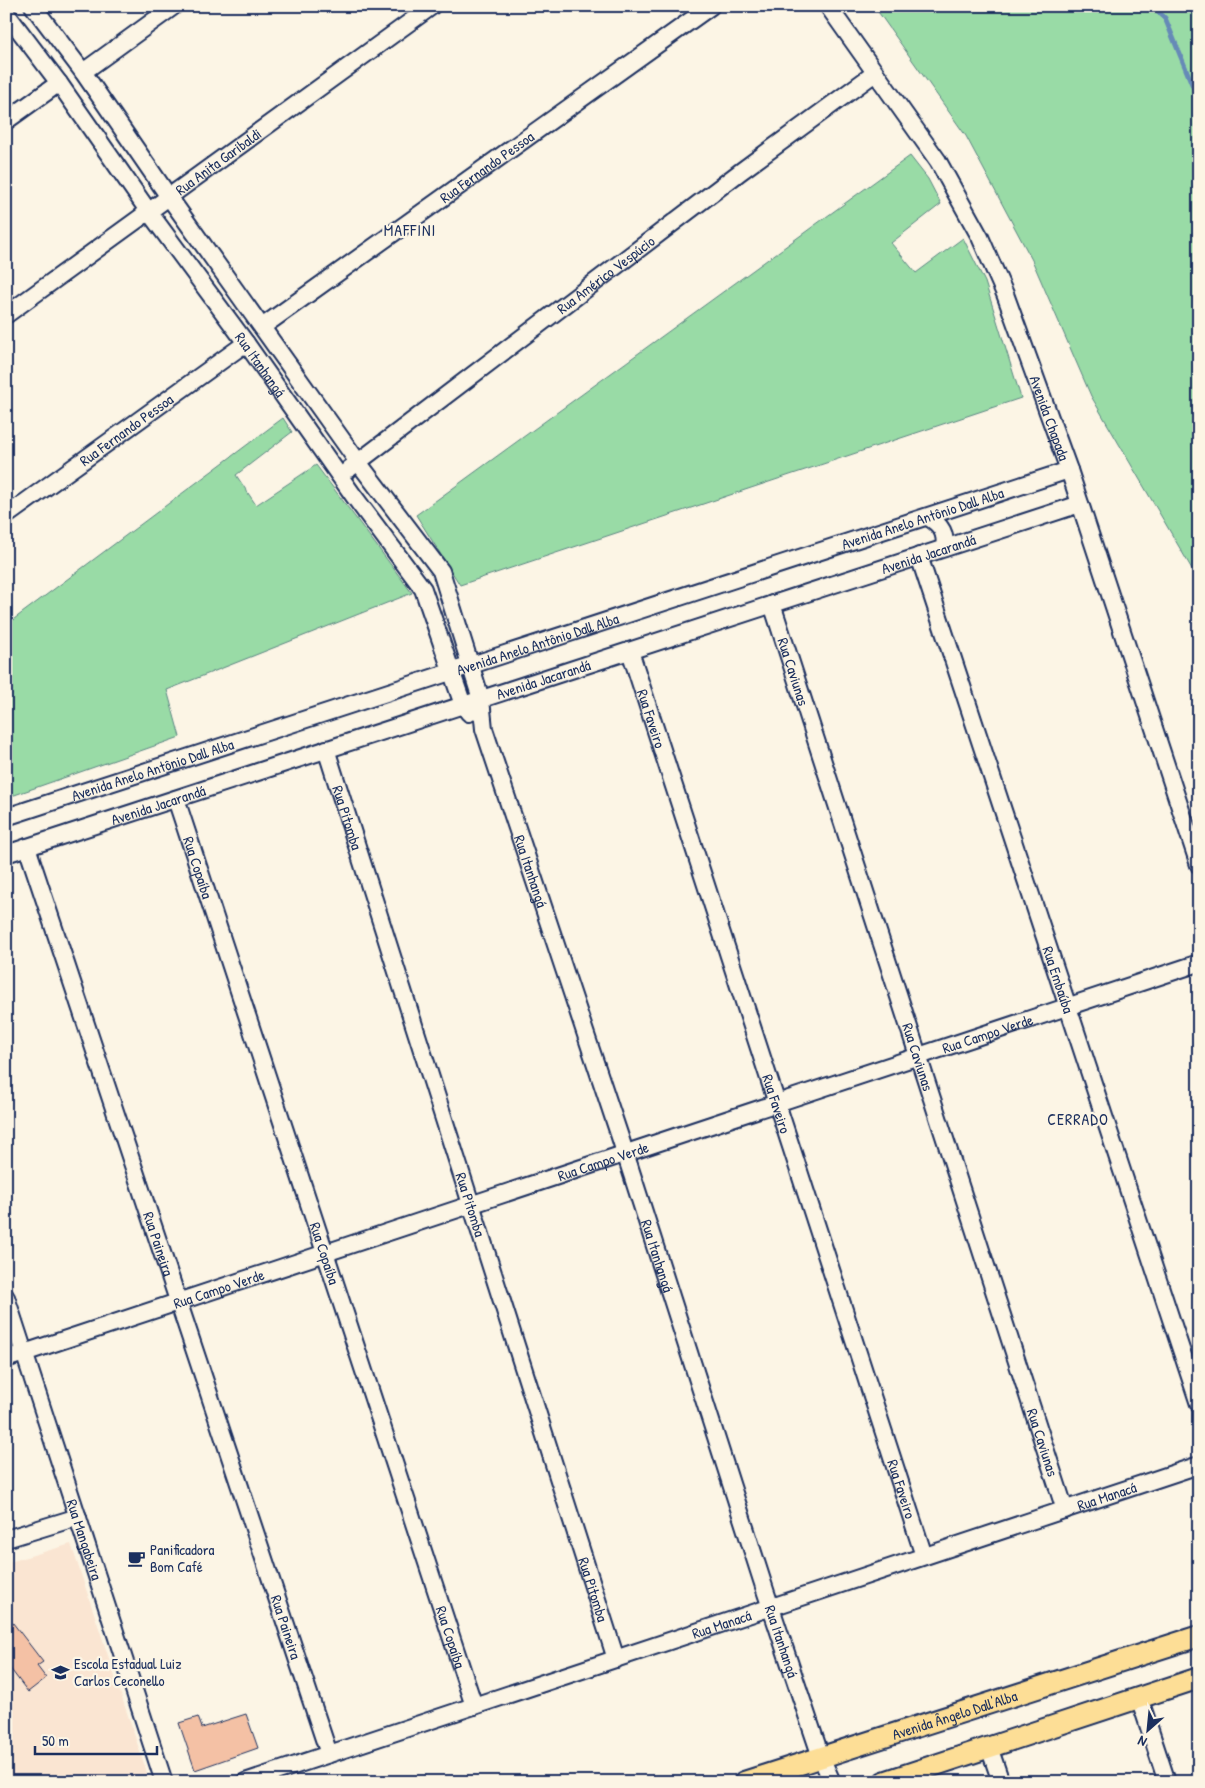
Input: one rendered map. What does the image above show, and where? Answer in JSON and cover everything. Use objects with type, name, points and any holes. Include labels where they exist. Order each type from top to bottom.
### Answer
[{"type":"main road","name":"Avenida Ângelo Dall'Alba","points":[[744,1782],[1199,1636]]},
{"type":"main road","points":[[884,1782],[1199,1678]]},
{"type":"street","name":"Rua Itanhangá","points":[[33,6],[83,72],[169,197],[358,462],[441,571],[481,700],[484,729],[626,1153],[771,1607],[832,1782]]},
{"type":"street","points":[[83,72],[174,6]]},
{"type":"street","name":"Rua Anita Garibaldi","points":[[6,316],[432,6]]},
{"type":"street","name":"Rua Fernando Pessoa","points":[[262,327],[711,6]]},
{"type":"street","name":"Avenida Chapada","points":[[828,6],[938,161],[980,237],[1005,294],[1069,470],[1199,865]]},
{"type":"street","name":"Rua Itanhangá","points":[[6,13],[59,83],[149,212],[246,343],[339,476],[423,589],[463,705],[484,729]]},
{"type":"street","name":"Rua Américo Vespúcio","points":[[339,476],[732,178],[875,73]]},
{"type":"street","points":[[6,121],[59,83]]},
{"type":"street","name":"Rua Fernando Pessoa","points":[[6,516],[246,343]]},
{"type":"street","name":"Avenida Anelo Antônio Dall Alba","points":[[6,817],[1069,470]]},
{"type":"street","name":"Avenida Jacarandá","points":[[6,854],[1080,504]]},
{"type":"street","points":[[928,517],[935,521],[943,530],[944,548]]},
{"type":"street","name":"Rua Embaúba","points":[[919,556],[1199,1404]]},
{"type":"street","name":"Rua Caviunas","points":[[772,604],[1065,1510]]},
{"type":"street","name":"Rua Faveiro","points":[[630,651],[924,1556]]},
{"type":"street","name":"Rua Pitomba","points":[[326,750],[616,1659]]},
{"type":"street","name":"Rua Copaíba","points":[[176,799],[474,1706]]},
{"type":"street","name":"Rua Paineira","points":[[27,847],[329,1754]]},
{"type":"street","name":"Rua Campo Verde","points":[[6,1359],[1199,963]]},
{"type":"street","name":"Rua Mangabeira","points":[[6,1297],[164,1782]]},
{"type":"street","name":"Rua Manacá","points":[[245,1782],[1199,1465]]},
{"type":"street","points":[[6,1539],[78,1517]]},
{"type":"street","points":[[1139,1697],[1167,1782]]},
{"type":"street","points":[[989,1748],[1001,1782]]},
{"type":"shaded area","name":"Escola Estadual Luiz Carlos Ceconello","points":[[71,1544],[150,1782],[6,1782],[6,1563]]},
{"type":"green space","points":[[874,6],[1199,6],[1199,581],[1091,396],[1032,260],[966,136]]},
{"type":"green space","points":[[910,156],[928,179],[941,204],[891,243],[916,273],[963,238],[985,282],[1021,398],[460,585],[416,515]]},
{"type":"green space","points":[[283,418],[292,432],[236,475],[256,505],[316,465],[412,593],[167,690],[180,737],[6,798],[6,625]]},
{"type":"building","name":"Escola Estadual Luiz Carlos Ceconello","points":[[6,1614],[43,1662],[37,1666],[46,1678],[28,1692],[6,1663]]},
{"type":"building","points":[[246,1714],[258,1748],[195,1770],[179,1723],[198,1717],[202,1728]]},
{"type":"waterway","points":[[1152,6],[1165,18],[1199,101]]},
{"type":"place","name":"Panificadora Bom Café","points":[[136,1558]]},
{"type":"place","name":"Escola Estadual Luiz Carlos Ceconello","points":[[60,1672]]},
{"type":"district","name":"MAFFINI","points":[[410,230]]},
{"type":"district","name":"CERRADO","points":[[1078,1119]]}]
